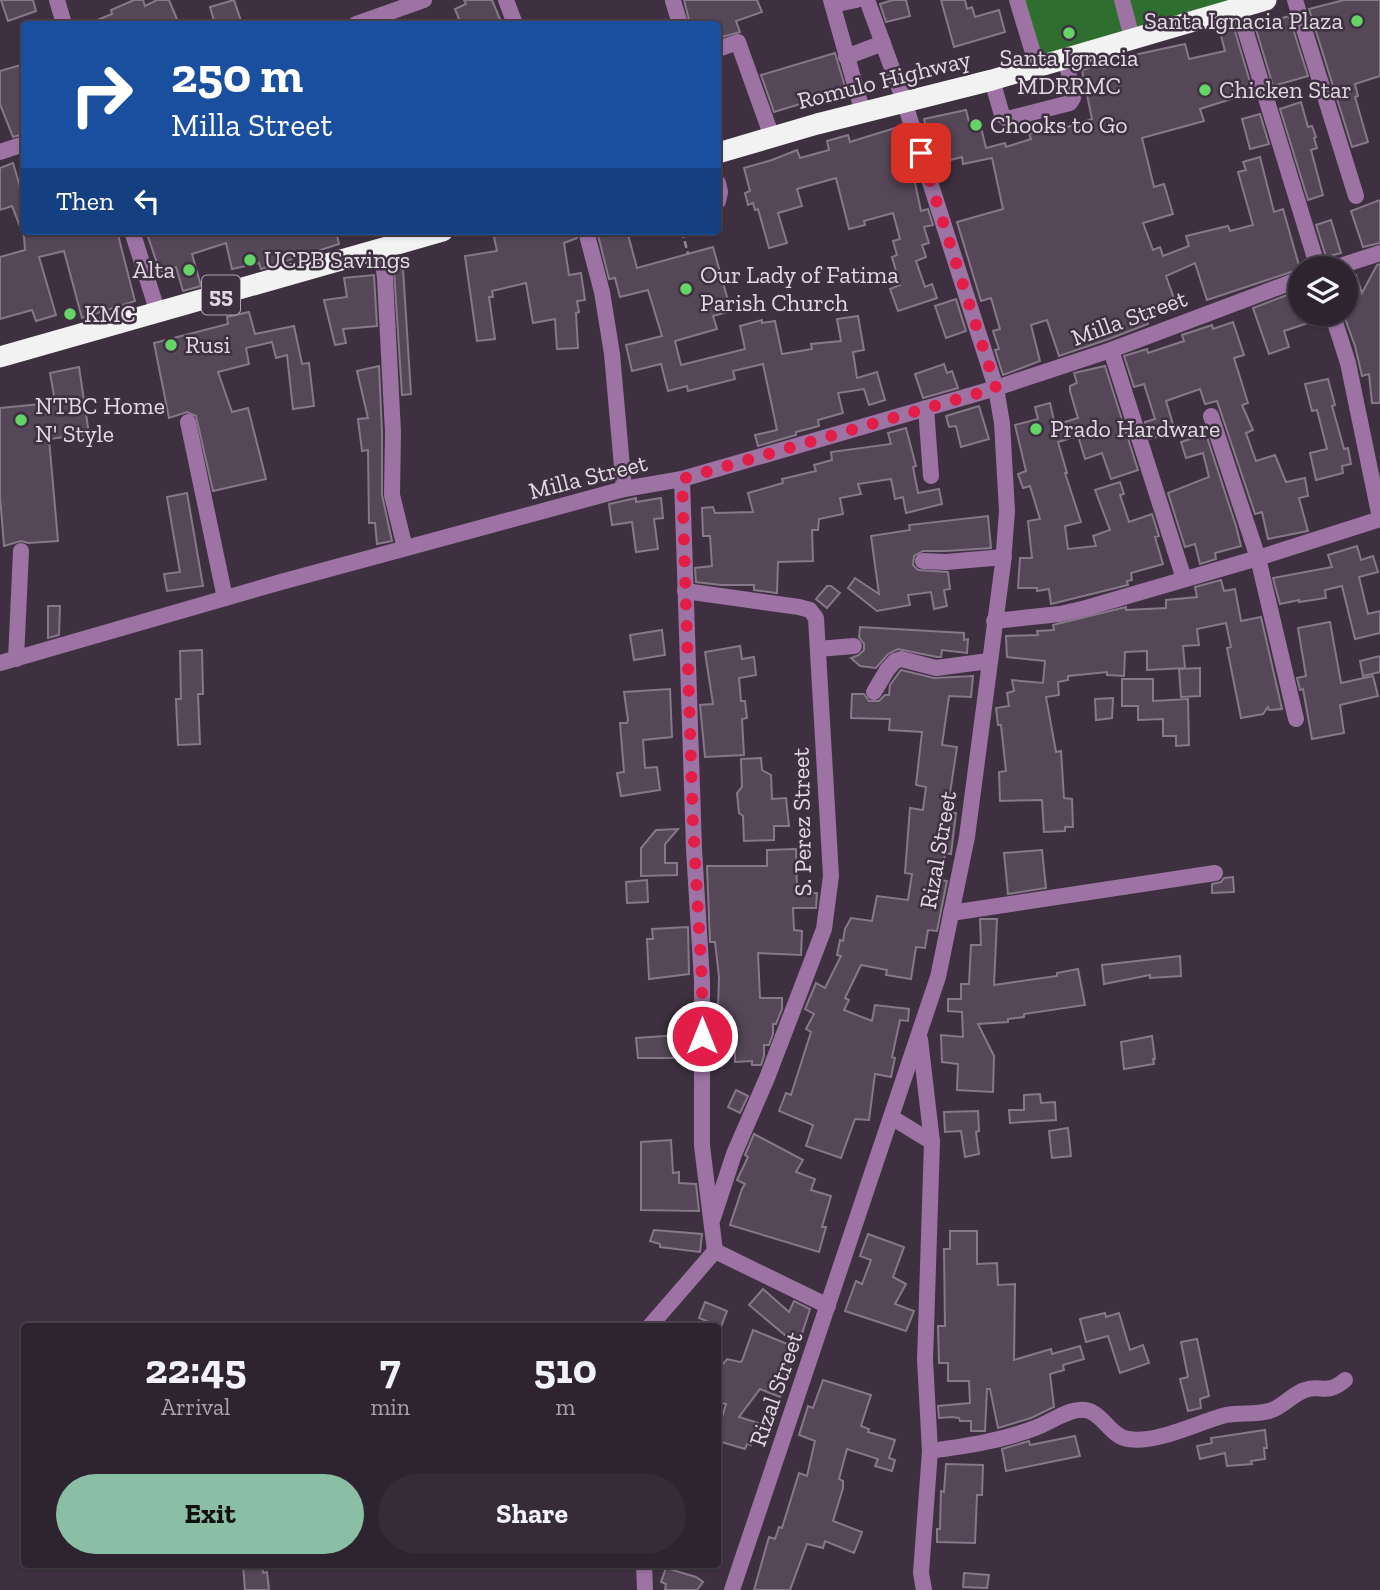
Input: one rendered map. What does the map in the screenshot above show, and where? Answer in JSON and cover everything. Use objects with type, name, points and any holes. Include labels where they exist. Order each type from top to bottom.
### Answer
[{"type":"highway","name":"Romulo Highway","points":[[721,152],[904,101],[992,80],[1237,4],[1266,0]]},
{"type":"highway","name":"55","points":[[0,357],[429,235]]},
{"type":"street","points":[[57,0],[63,21]]},
{"type":"street","points":[[364,21],[424,0]]},
{"type":"street","points":[[506,0],[514,21]]},
{"type":"street","points":[[833,0],[842,3],[856,0]]},
{"type":"street","points":[[833,0],[863,113]]},
{"type":"street","name":"Rizal Street","points":[[732,1590],[938,977],[967,837],[1004,557],[1006,498],[1002,423],[996,388],[904,101],[867,0]]},
{"type":"street","points":[[1017,0],[1037,65]]},
{"type":"street","points":[[1122,0],[1132,37]]},
{"type":"street","points":[[1295,0],[1356,196]]},
{"type":"street","points":[[673,1],[679,21]]},
{"type":"street","points":[[1237,4],[1314,256]]},
{"type":"street","points":[[721,48],[737,42],[772,137]]},
{"type":"street","points":[[846,57],[883,43]]},
{"type":"street","points":[[992,80],[1002,115],[1007,118],[1070,103],[1073,98],[1066,57]]},
{"type":"street","points":[[0,152],[21,145]]},
{"type":"street","points":[[133,235],[158,313]]},
{"type":"street","points":[[587,235],[602,292],[612,354],[624,488]]},
{"type":"street","points":[[381,249],[385,278],[392,420],[392,495],[405,548]]},
{"type":"street","points":[[1358,260],[1380,253]]},
{"type":"street","name":"Milla Street","points":[[8,661],[624,488],[682,479],[996,388],[1111,350],[1288,284]]},
{"type":"street","points":[[994,621],[1059,614],[1258,558],[1380,518],[1360,413],[1336,326]]},
{"type":"street","points":[[1111,350],[1184,579]]},
{"type":"street","points":[[926,408],[931,476]]},
{"type":"street","points":[[1211,416],[1258,558],[1296,719]]},
{"type":"street","points":[[188,422],[225,598]]},
{"type":"street","points":[[653,1323],[715,1251],[702,1146],[702,981],[694,849],[682,479]]},
{"type":"street","points":[[8,661],[21,551]]},
{"type":"street","points":[[923,561],[946,562],[1004,557]]},
{"type":"street","name":"S. Perez Street","points":[[685,591],[810,610],[816,618],[831,876],[824,929],[767,1078],[734,1154],[711,1223]]},
{"type":"street","points":[[818,649],[853,646]]},
{"type":"street","points":[[874,692],[887,670],[895,661],[901,659],[936,668],[989,662]]},
{"type":"street","points":[[951,913],[1215,873]]},
{"type":"street","points":[[919,1033],[932,1142],[925,1360],[930,1451],[921,1573],[924,1590]]},
{"type":"street","points":[[891,1117],[932,1142]]},
{"type":"street","points":[[715,1251],[828,1306]]},
{"type":"street","points":[[930,1451],[980,1444],[1034,1429],[1078,1410],[1097,1415],[1115,1434],[1124,1438],[1132,1440],[1166,1435],[1227,1415],[1270,1411],[1307,1389],[1335,1388],[1345,1380]]},
{"type":"street","points":[[644,1568],[645,1590]]},
{"type":"path","points":[[683,235],[688,254]]},
{"type":"green space","points":[[1019,0],[1234,0],[1039,62]]},
{"type":"building","points":[[1,0],[33,0],[36,11],[8,21]]},
{"type":"building","points":[[134,0],[143,0],[145,6],[157,0],[169,0],[178,21],[95,21],[112,14],[111,10]]},
{"type":"building","points":[[234,0],[241,21],[214,21],[210,7]]},
{"type":"building","points":[[464,0],[492,0],[501,21],[460,21],[455,9],[466,4]]},
{"type":"building","points":[[684,0],[757,0],[762,12],[736,21],[740,32],[721,37],[721,21],[689,21]]},
{"type":"building","points":[[906,0],[910,16],[886,22],[880,4]]},
{"type":"building","points":[[941,0],[965,0],[967,9],[972,7],[975,17],[999,10],[1005,32],[954,47]]},
{"type":"building","points":[[1344,0],[1380,0],[1380,76],[1355,84],[1358,96],[1355,97],[1368,142],[1352,147],[1309,9]]},
{"type":"building","points":[[1289,16],[1308,76],[1273,86],[1255,26]]},
{"type":"building","points":[[1234,28],[1253,92],[1200,109],[1204,121],[1142,138],[1154,187],[1164,184],[1173,214],[1143,223],[1153,250],[1160,247],[1163,256],[1189,246],[1186,236],[1228,226],[1230,231],[1253,225],[1238,172],[1246,170],[1243,162],[1260,157],[1274,212],[1283,209],[1296,256],[1288,256],[1288,273],[1207,300],[1195,263],[1166,276],[1176,304],[1145,315],[1148,324],[1109,339],[1059,356],[1047,320],[1031,325],[1040,361],[1003,375],[995,350],[999,349],[993,331],[1000,329],[991,298],[981,301],[957,222],[1003,209],[992,158],[963,164],[962,157],[935,164],[924,119],[966,110],[969,122],[979,119],[986,148],[1005,143],[1006,147],[1031,139],[1029,134],[1048,129],[1049,133],[1092,119],[1082,70],[1130,61],[1129,56],[1185,44],[1189,59],[1225,51],[1220,32]]},
{"type":"building","points":[[835,53],[846,90],[774,112],[761,75]]},
{"type":"building","points":[[21,65],[21,135],[13,137],[0,104],[0,71]]},
{"type":"building","points":[[1301,102],[1308,127],[1312,126],[1316,137],[1317,148],[1311,150],[1323,195],[1308,200],[1280,109]]},
{"type":"building","points":[[1260,114],[1269,144],[1250,149],[1242,119]]},
{"type":"building","points":[[898,127],[907,165],[911,164],[921,211],[928,209],[933,225],[924,227],[929,243],[922,245],[926,257],[916,261],[925,287],[932,284],[937,298],[898,311],[890,289],[900,285],[892,257],[897,255],[893,241],[900,239],[893,213],[864,221],[865,225],[849,229],[836,178],[797,189],[802,206],[778,213],[787,243],[769,248],[758,209],[755,210],[753,203],[748,205],[745,193],[750,191],[744,168],[797,150],[800,158],[829,150],[827,141],[848,135],[850,142]]},
{"type":"building","points":[[13,163],[21,190],[21,229],[12,206],[0,210],[0,168]]},
{"type":"building","points":[[1380,200],[1380,243],[1363,247],[1351,211]]},
{"type":"building","points":[[1331,220],[1341,253],[1326,256],[1316,225]]},
{"type":"building","points":[[23,235],[118,235],[135,301],[82,318],[64,251],[39,257],[56,315],[36,321],[32,310],[0,319],[0,257],[25,250]]},
{"type":"building","points":[[147,235],[337,235],[339,244],[261,269],[259,263],[232,269],[226,243],[192,254],[201,286],[183,291],[176,267],[160,272]]},
{"type":"building","points":[[577,235],[577,238],[564,243],[569,275],[581,273],[585,300],[577,301],[578,348],[557,349],[555,319],[533,323],[526,283],[492,291],[493,297],[489,297],[495,339],[477,341],[465,256],[497,251],[494,237]]},
{"type":"building","points":[[598,235],[628,235],[637,268],[713,247],[731,311],[713,316],[717,329],[675,341],[681,365],[745,349],[740,326],[762,320],[762,323],[775,321],[782,354],[812,349],[811,344],[841,341],[837,319],[858,316],[864,350],[853,352],[857,378],[877,372],[885,400],[869,405],[864,389],[838,393],[843,413],[818,420],[819,426],[796,432],[796,435],[758,446],[755,435],[777,430],[763,364],[733,371],[735,379],[688,391],[687,386],[668,391],[661,364],[632,371],[626,345],[662,336],[648,290],[620,297],[615,278],[609,279]]},
{"type":"building","points":[[1380,264],[1380,403],[1372,403],[1369,374],[1362,376],[1348,326],[1358,326],[1358,281],[1362,293]]},
{"type":"building","points":[[403,269],[411,394],[402,395],[394,270]]},
{"type":"building","points":[[374,275],[377,326],[343,329],[346,343],[335,345],[324,300],[347,297],[344,278]]},
{"type":"building","points":[[1288,295],[1288,326],[1299,326],[1284,331],[1289,347],[1269,354],[1253,308]]},
{"type":"building","points":[[956,299],[966,331],[946,338],[935,306]]},
{"type":"building","points":[[249,312],[255,334],[294,326],[302,364],[309,363],[314,406],[293,409],[287,355],[276,358],[272,342],[246,348],[249,364],[218,372],[232,412],[248,408],[266,479],[213,491],[196,416],[187,412],[169,418],[154,343],[228,324],[227,317]]},
{"type":"building","points":[[1233,322],[1244,355],[1234,358],[1248,403],[1242,405],[1253,430],[1246,433],[1256,461],[1275,455],[1286,482],[1305,478],[1308,496],[1299,498],[1308,531],[1268,539],[1262,512],[1255,514],[1217,401],[1205,404],[1200,389],[1166,401],[1175,431],[1150,439],[1145,422],[1155,419],[1144,384],[1134,387],[1124,356],[1147,349],[1148,353],[1184,341],[1182,335],[1212,325],[1213,329]]},
{"type":"building","points":[[944,364],[947,373],[952,371],[958,388],[923,398],[915,374]]},
{"type":"building","points":[[379,366],[382,495],[392,541],[377,544],[375,523],[369,523],[368,450],[362,451],[358,419],[368,418],[357,371]]},
{"type":"building","points":[[1105,366],[1138,470],[1111,479],[1102,453],[1085,459],[1078,436],[1058,442],[1081,522],[1065,526],[1068,549],[1096,546],[1093,536],[1110,530],[1095,490],[1120,482],[1124,494],[1120,495],[1129,522],[1152,514],[1159,536],[1155,537],[1163,564],[1131,573],[1132,580],[1127,581],[1128,585],[1051,604],[1049,589],[1037,591],[1037,588],[1018,588],[1020,558],[1032,558],[1028,521],[1040,519],[1030,486],[1023,488],[1018,474],[1026,471],[1015,425],[1038,419],[1035,407],[1050,403],[1055,425],[1078,418],[1070,391],[1070,386],[1077,383],[1074,373]]},
{"type":"building","points":[[79,367],[89,434],[49,439],[58,541],[21,541],[4,546],[0,496],[0,408],[55,401],[50,373]]},
{"type":"building","points":[[1328,379],[1335,405],[1332,406],[1344,449],[1348,448],[1351,464],[1342,466],[1343,473],[1316,480],[1310,453],[1327,449],[1317,410],[1312,411],[1305,384]]},
{"type":"building","points":[[979,406],[989,439],[961,447],[956,426],[949,427],[946,416]]},
{"type":"building","points":[[906,428],[916,466],[913,467],[918,493],[939,489],[942,504],[906,513],[903,497],[895,499],[891,479],[858,484],[861,494],[840,498],[843,514],[819,519],[818,530],[812,530],[813,561],[778,562],[777,593],[754,590],[754,585],[696,582],[695,568],[712,566],[710,536],[703,536],[702,508],[713,507],[715,513],[753,512],[748,493],[783,483],[782,479],[816,471],[814,465],[832,460],[831,452],[891,444],[888,433]]},
{"type":"building","points":[[1206,434],[1241,546],[1215,553],[1216,559],[1200,564],[1195,544],[1185,547],[1168,493],[1209,477],[1203,453],[1186,458],[1181,442]]},
{"type":"building","points":[[187,493],[203,586],[167,591],[164,574],[180,572],[167,497]]},
{"type":"building","points":[[636,498],[636,502],[661,498],[663,518],[654,519],[658,549],[636,552],[632,522],[612,525],[609,504]]},
{"type":"building","points":[[988,516],[991,548],[923,551],[914,556],[913,565],[918,570],[948,572],[950,589],[944,590],[947,606],[934,609],[931,592],[908,595],[910,605],[877,611],[848,588],[855,578],[879,594],[871,536],[910,530],[909,525]]},
{"type":"building","points":[[1357,546],[1361,560],[1373,556],[1378,572],[1359,577],[1368,614],[1380,611],[1380,633],[1355,639],[1342,586],[1325,590],[1326,598],[1280,604],[1273,578],[1332,567],[1328,555]]},
{"type":"building","points":[[1221,580],[1224,591],[1235,589],[1241,621],[1261,617],[1282,709],[1269,710],[1268,707],[1263,714],[1241,718],[1227,648],[1231,647],[1226,623],[1197,629],[1199,645],[1183,646],[1185,668],[1147,670],[1147,651],[1125,652],[1124,676],[1107,675],[1107,672],[1068,676],[1068,680],[1058,682],[1059,695],[1046,697],[1056,752],[1061,751],[1064,798],[1072,799],[1073,827],[1065,827],[1065,831],[1044,832],[1042,800],[1000,801],[999,772],[1006,771],[1001,725],[998,725],[996,708],[1009,706],[1007,693],[1014,691],[1012,680],[1043,683],[1045,661],[1007,657],[1006,636],[1038,635],[1037,631],[1054,630],[1053,625],[1126,607],[1126,610],[1166,608],[1166,600],[1197,597],[1195,587]]},
{"type":"building","points":[[827,586],[840,593],[827,608],[816,599]]},
{"type":"building","points":[[48,606],[60,606],[59,635],[48,638]]},
{"type":"building","points":[[1330,622],[1341,683],[1373,676],[1378,696],[1340,705],[1344,733],[1312,739],[1303,689],[1300,690],[1297,678],[1306,676],[1298,628]]},
{"type":"building","points":[[860,627],[964,633],[964,640],[968,639],[967,653],[942,650],[941,657],[937,657],[898,649],[888,654],[876,668],[860,666],[851,658],[864,650],[864,644],[859,637]]},
{"type":"building","points":[[662,630],[665,655],[634,660],[630,635]]},
{"type":"building","points":[[740,646],[742,659],[754,657],[756,675],[739,678],[741,701],[745,701],[747,718],[742,719],[744,755],[705,757],[700,705],[713,704],[705,652]]},
{"type":"building","points":[[202,650],[203,694],[198,694],[200,744],[178,745],[176,699],[181,699],[180,651]]},
{"type":"building","points":[[1380,656],[1380,672],[1363,676],[1360,661]]},
{"type":"building","points":[[1200,668],[1200,696],[1181,697],[1179,669]]},
{"type":"building","points":[[901,670],[934,678],[973,676],[971,697],[949,696],[942,745],[957,747],[947,813],[956,813],[951,854],[945,853],[941,880],[947,881],[937,931],[928,930],[925,948],[916,947],[911,979],[886,975],[887,970],[861,965],[845,998],[849,1000],[844,1010],[872,1021],[875,1005],[909,1009],[908,1021],[900,1020],[892,1057],[895,1058],[891,1077],[875,1074],[869,1120],[855,1119],[841,1158],[806,1146],[813,1125],[779,1111],[786,1093],[791,1095],[811,1032],[806,1029],[814,1014],[805,1009],[816,983],[825,988],[841,956],[837,955],[840,940],[843,941],[851,918],[872,921],[877,896],[908,900],[912,874],[905,873],[910,808],[923,810],[926,787],[916,785],[922,732],[889,730],[890,719],[851,718],[852,694],[864,694],[869,701],[879,701],[889,695],[890,685]]},
{"type":"building","points":[[1122,679],[1153,679],[1153,701],[1188,699],[1189,745],[1176,746],[1176,736],[1163,736],[1163,719],[1138,720],[1138,706],[1122,706]]},
{"type":"building","points":[[670,689],[672,737],[643,740],[645,768],[657,767],[660,790],[621,796],[617,773],[624,772],[620,723],[627,723],[628,720],[624,692]]},
{"type":"building","points":[[1113,698],[1112,718],[1096,720],[1095,699]]},
{"type":"building","points":[[761,758],[762,770],[771,775],[772,799],[786,798],[789,826],[774,826],[774,840],[744,841],[743,816],[739,813],[737,793],[742,787],[741,759]]},
{"type":"building","points":[[678,829],[665,844],[665,863],[677,863],[677,875],[641,876],[641,848],[656,830]]},
{"type":"building","points":[[796,849],[797,893],[817,893],[816,908],[793,908],[794,930],[802,931],[801,955],[758,953],[760,998],[782,998],[782,1009],[776,1024],[773,1024],[769,1045],[764,1045],[761,1065],[752,1065],[752,1061],[735,1062],[735,1052],[721,1052],[719,977],[715,942],[710,942],[707,866],[767,866],[767,850]]},
{"type":"building","points":[[1042,850],[1046,888],[1008,894],[1004,853]]},
{"type":"building","points":[[1233,877],[1234,892],[1212,893],[1212,884]]},
{"type":"building","points":[[647,880],[648,902],[627,903],[626,882]]},
{"type":"building","points":[[980,919],[997,919],[994,985],[1057,976],[1057,973],[1078,969],[1085,1005],[1024,1014],[1024,1017],[1008,1019],[1008,1022],[978,1024],[994,1056],[993,1092],[957,1090],[958,1064],[942,1062],[941,1035],[963,1037],[962,1012],[948,1011],[948,999],[961,999],[961,984],[969,984],[971,945],[981,945]]},
{"type":"building","points":[[688,927],[689,974],[649,979],[647,939],[653,939],[652,929]]},
{"type":"building","points":[[1180,956],[1181,976],[1150,978],[1150,975],[1104,984],[1102,965]]},
{"type":"building","points":[[691,1035],[691,1054],[681,1054],[681,1058],[638,1058],[636,1038]]},
{"type":"building","points":[[1152,1036],[1154,1064],[1124,1069],[1121,1042]]},
{"type":"building","points":[[736,1090],[748,1096],[740,1113],[728,1107]]},
{"type":"building","points":[[1040,1094],[1041,1103],[1055,1102],[1056,1120],[1010,1123],[1009,1110],[1024,1110],[1024,1095]]},
{"type":"building","points":[[978,1111],[979,1131],[976,1132],[979,1154],[965,1157],[961,1131],[945,1132],[944,1112]]},
{"type":"building","points":[[1068,1128],[1071,1156],[1052,1158],[1049,1131]]},
{"type":"building","points":[[754,1134],[803,1160],[796,1172],[815,1179],[811,1190],[831,1196],[822,1227],[826,1227],[819,1252],[730,1225],[745,1184],[737,1180],[748,1157],[745,1155]]},
{"type":"building","points":[[671,1140],[673,1173],[679,1172],[679,1183],[696,1184],[699,1211],[641,1210],[641,1142]]},
{"type":"building","points":[[654,1230],[702,1234],[700,1252],[660,1247],[660,1244],[650,1241]]},
{"type":"building","points":[[950,1231],[977,1231],[977,1264],[997,1263],[998,1285],[1015,1284],[1014,1360],[1051,1349],[1052,1354],[1080,1346],[1084,1359],[1063,1365],[1064,1370],[1050,1374],[1054,1407],[1031,1418],[998,1428],[990,1389],[987,1389],[985,1431],[971,1431],[971,1421],[960,1421],[959,1418],[952,1417],[939,1418],[938,1406],[970,1403],[969,1381],[948,1381],[948,1363],[939,1363],[938,1326],[945,1326],[944,1249],[950,1249]]},
{"type":"building","points":[[868,1234],[904,1247],[893,1277],[906,1284],[895,1304],[914,1311],[906,1331],[845,1311],[856,1281],[862,1284],[871,1260],[860,1256]]},
{"type":"building","points":[[763,1289],[789,1312],[794,1301],[810,1309],[798,1346],[749,1305]]},
{"type":"building","points":[[705,1302],[727,1311],[721,1327],[721,1323],[711,1323],[699,1318]]},
{"type":"building","points":[[1105,1313],[1106,1317],[1119,1313],[1130,1350],[1143,1345],[1149,1363],[1120,1373],[1108,1336],[1086,1342],[1080,1319]]},
{"type":"building","points":[[753,1330],[797,1348],[780,1397],[760,1389],[739,1417],[758,1423],[751,1445],[747,1444],[745,1449],[721,1442],[721,1421],[726,1404],[721,1403],[721,1366],[727,1359],[742,1361]]},
{"type":"building","points":[[1197,1339],[1209,1396],[1200,1399],[1201,1408],[1188,1411],[1180,1379],[1188,1377],[1181,1342]]},
{"type":"building","points":[[823,1380],[871,1395],[861,1426],[869,1429],[868,1432],[895,1440],[889,1458],[895,1460],[892,1471],[875,1466],[878,1459],[847,1449],[839,1479],[843,1481],[843,1488],[833,1521],[862,1532],[854,1553],[825,1541],[823,1548],[807,1544],[790,1590],[754,1590],[769,1537],[775,1539],[779,1527],[782,1528],[799,1473],[807,1476],[815,1441],[799,1435],[808,1406],[813,1408]]},
{"type":"building","points":[[1265,1430],[1265,1459],[1251,1461],[1252,1464],[1227,1466],[1225,1453],[1200,1459],[1197,1446],[1212,1443],[1211,1438]]},
{"type":"building","points":[[1075,1436],[1080,1456],[1006,1471],[1002,1449],[1029,1441],[1030,1445]]},
{"type":"building","points":[[946,1464],[983,1465],[982,1495],[977,1495],[975,1543],[937,1542]]},
{"type":"building","points":[[243,1568],[262,1568],[263,1573],[267,1572],[269,1590],[245,1590]]},
{"type":"building","points":[[666,1568],[696,1577],[703,1582],[697,1590],[665,1590],[666,1584],[661,1582]]},
{"type":"building","points":[[964,1573],[989,1575],[987,1588],[963,1587]]},
{"type":"place","name":"Santa Ignacia Plaza","points":[[1357,21]]},
{"type":"place","name":"Santa Ignacia MDRRMC","points":[[1069,33]]},
{"type":"place","name":"Chicken Star","points":[[1205,90]]},
{"type":"place","name":"Chooks to Go","points":[[976,125]]},
{"type":"place","name":"UCPB Savings","points":[[250,260]]},
{"type":"place","name":"Alta","points":[[189,270]]},
{"type":"place","name":"Our Lady of Fatima Parish Church","points":[[686,289]]},
{"type":"place","name":"KMC","points":[[70,314]]},
{"type":"place","name":"Rusi","points":[[171,345]]},
{"type":"place","name":"NTBC Home N' Style","points":[[21,420]]},
{"type":"place","name":"Prado Hardware","points":[[1036,429]]},
{"type":"route","points":[[702,1036],[682,479],[996,388],[921,153]]}]
